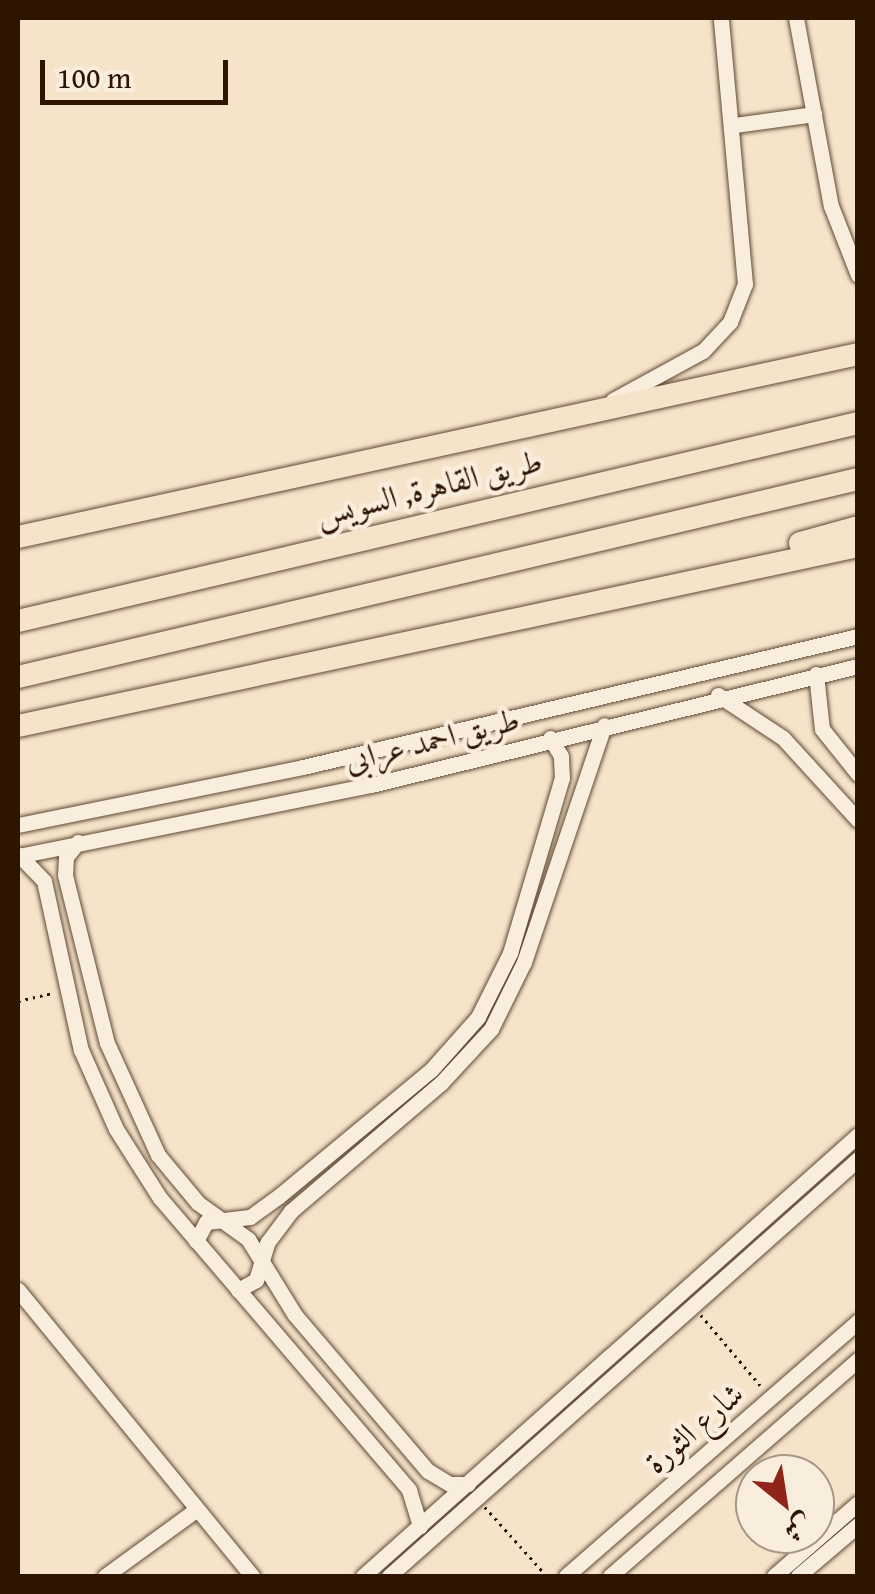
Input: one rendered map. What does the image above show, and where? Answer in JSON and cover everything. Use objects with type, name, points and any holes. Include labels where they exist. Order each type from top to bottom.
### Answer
[{"type":"highway","name":"طريق القاهرة, السويس","points":[[18,538],[858,354]]},
{"type":"highway","name":"طريق القاهرة, السويس","points":[[18,621],[858,422]]},
{"type":"highway","points":[[18,676],[858,479]]},
{"type":"highway","points":[[687,579],[858,528]]},
{"type":"highway","points":[[18,726],[687,579],[858,546]]},
{"type":"street","points":[[570,417],[678,367],[730,322],[746,265],[722,18]]},
{"type":"street","points":[[796,18],[836,223],[858,275]]},
{"type":"street","points":[[735,126],[814,114]]},
{"type":"street","name":"طريق احمد عرابى","points":[[18,825],[303,766],[858,636]]},
{"type":"street","name":"طريق احمد عرابى","points":[[18,856],[310,798],[718,695],[858,666]]},
{"type":"street","points":[[816,674],[822,729],[858,774]]},
{"type":"street","points":[[718,695],[772,728],[854,809]]},
{"type":"street","points":[[238,1290],[256,1280],[267,1243],[291,1211],[441,1084],[491,1030],[524,962],[581,778],[604,724]]},
{"type":"street","points":[[196,1241],[201,1225],[250,1217],[279,1196],[432,1070],[478,1017],[510,954],[562,778],[561,756],[550,738]]},
{"type":"street","points":[[303,766],[310,798]]},
{"type":"street","points":[[562,778],[581,778]]},
{"type":"street","points":[[78,842],[64,866],[107,1043],[138,1119],[188,1193],[248,1239],[295,1315],[428,1471],[441,1482],[468,1484]]},
{"type":"street","points":[[18,856],[40,872],[96,1091],[137,1165],[196,1241],[409,1490],[420,1526]]},
{"type":"street","points":[[46,895],[69,889]]},
{"type":"street","points":[[363,1576],[858,1135]]},
{"type":"street","points":[[389,1576],[858,1158]]},
{"type":"street","points":[[279,1196],[291,1211]]},
{"type":"street","points":[[18,1290],[42,1328],[252,1576]]},
{"type":"street","points":[[18,1310],[42,1328]]},
{"type":"street","name":"شارع الثورة","points":[[566,1576],[858,1321]]},
{"type":"street","name":"شارع الثورة","points":[[610,1576],[858,1360]]},
{"type":"street","points":[[777,1391],[803,1408]]},
{"type":"street","points":[[409,1490],[426,1488],[428,1471]]},
{"type":"street","points":[[774,1576],[856,1506]]},
{"type":"street","points":[[105,1576],[196,1510]]},
{"type":"street","points":[[798,1576],[858,1524]]},
{"type":"path","points":[[18,1001],[68,990]]},
{"type":"path","points":[[693,1306],[777,1391]]},
{"type":"path","points":[[478,1498],[547,1576]]}]
